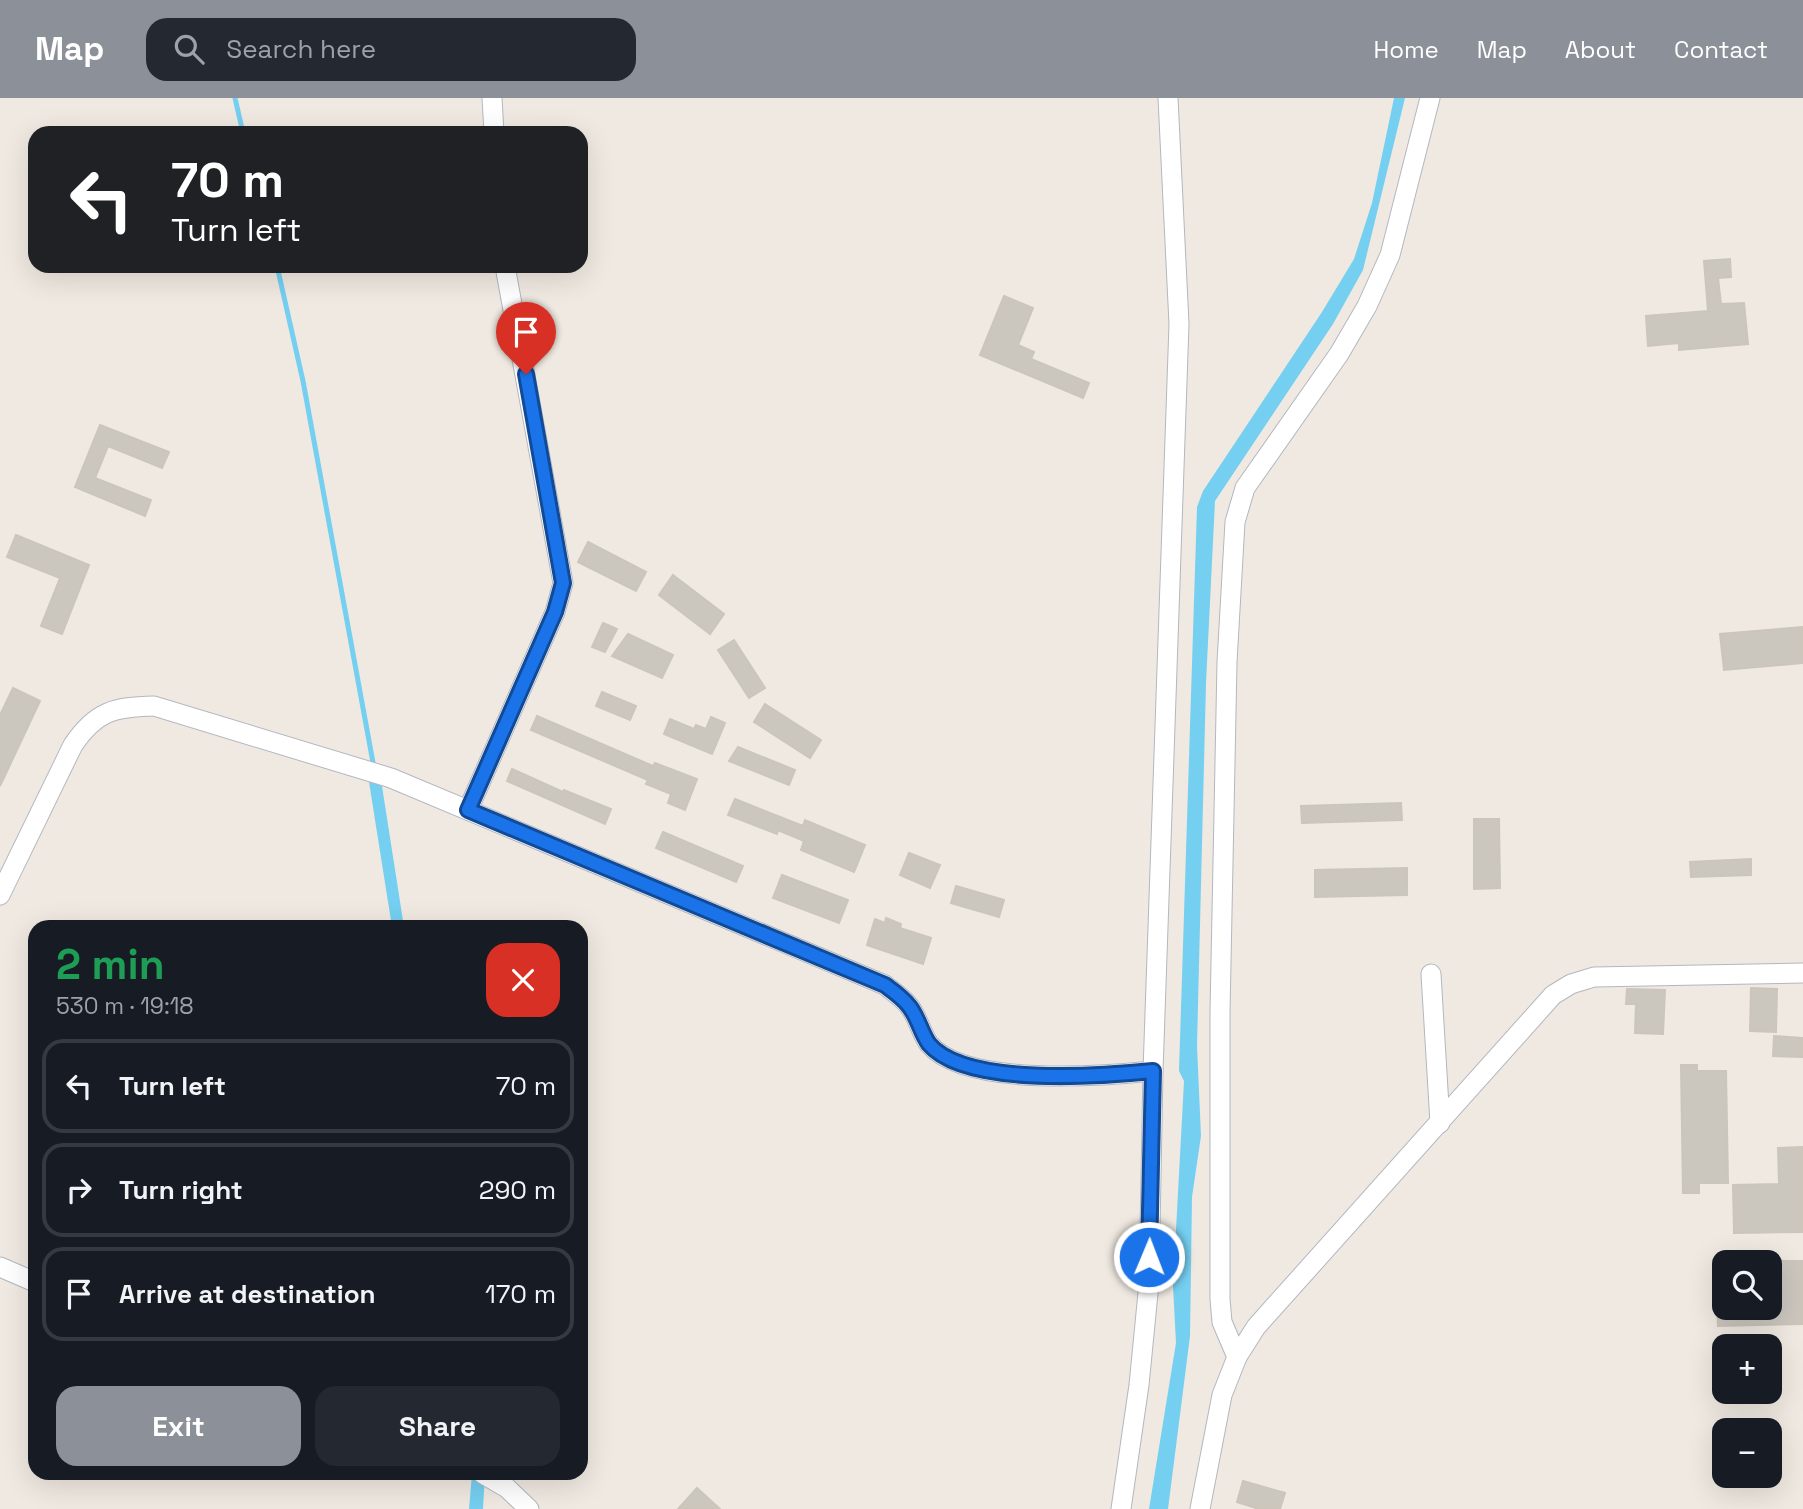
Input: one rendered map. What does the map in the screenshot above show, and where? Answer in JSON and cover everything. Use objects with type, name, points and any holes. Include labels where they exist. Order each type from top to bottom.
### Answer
[{"type":"street","points":[[492,98],[494,126]]},
{"type":"street","points":[[1121,1509],[1139,1385],[1149,1283],[1153,1071],[1179,324],[1168,98]]},
{"type":"street","points":[[1237,1357],[1222,1322],[1220,1299],[1220,1027],[1226,676],[1235,522],[1245,488],[1339,354],[1367,306],[1390,255],[1430,98]]},
{"type":"street","points":[[468,810],[555,612],[563,583],[506,273]]},
{"type":"street","points":[[0,895],[73,745],[86,727],[102,714],[129,706],[154,706],[391,778],[885,985],[909,1005],[930,1044],[953,1060],[984,1070],[1045,1076],[1153,1071]]},
{"type":"street","points":[[1200,1509],[1222,1395],[1237,1357],[1256,1327],[1553,995],[1571,984],[1594,977],[1803,973]]},
{"type":"street","points":[[1431,974],[1440,1123]]},
{"type":"street","points":[[0,1267],[28,1279]]},
{"type":"street","points":[[494,1480],[507,1488],[529,1509]]},
{"type":"water","points":[[1394,98],[1405,98],[1363,270],[1333,324],[1215,501],[1206,683],[1197,1046],[1201,1136],[1192,1197],[1190,1336],[1168,1509],[1149,1509],[1176,1343],[1173,1286],[1184,1081],[1179,1071],[1197,507],[1203,491],[1354,259],[1372,203]]},
{"type":"water","points":[[372,774],[381,780],[403,920],[391,920],[369,782]]},
{"type":"water","points":[[471,1480],[485,1480],[483,1509],[469,1509]]},
{"type":"building","points":[[1730,259],[1731,277],[1718,278],[1721,304],[1744,303],[1748,344],[1679,350],[1679,343],[1648,346],[1646,316],[1708,311],[1704,261]]},
{"type":"building","points":[[1004,296],[1033,308],[1018,345],[1034,352],[1031,359],[1089,383],[1083,398],[980,355]]},
{"type":"building","points":[[100,425],[169,452],[162,468],[108,446],[95,478],[151,500],[145,516],[75,487]]},
{"type":"building","points":[[16,535],[89,565],[62,634],[41,626],[60,578],[7,557]]},
{"type":"building","points":[[588,542],[646,572],[636,591],[578,562]]},
{"type":"building","points":[[673,575],[724,614],[710,634],[659,595]]},
{"type":"building","points":[[603,623],[617,629],[605,652],[592,647]]},
{"type":"building","points":[[1803,627],[1803,663],[1724,670],[1720,634]]},
{"type":"building","points":[[628,634],[673,655],[662,678],[612,656]]},
{"type":"building","points":[[734,640],[765,688],[749,698],[718,650]]},
{"type":"building","points":[[13,688],[40,701],[0,786],[0,715]]},
{"type":"building","points":[[602,692],[636,706],[630,720],[596,706]]},
{"type":"building","points":[[765,704],[821,740],[810,758],[754,722]]},
{"type":"building","points":[[537,716],[653,766],[655,763],[697,779],[685,810],[668,803],[671,794],[646,784],[648,780],[531,730]]},
{"type":"building","points":[[711,717],[725,723],[712,754],[664,734],[670,719],[694,729],[696,725],[706,729]]},
{"type":"building","points":[[738,747],[795,770],[789,785],[729,761]]},
{"type":"building","points":[[512,769],[563,792],[564,790],[611,809],[605,824],[507,781]]},
{"type":"building","points":[[735,799],[803,826],[805,820],[865,845],[854,872],[801,850],[804,841],[778,830],[777,834],[728,815]]},
{"type":"building","points":[[1401,803],[1402,820],[1302,823],[1301,806]]},
{"type":"building","points":[[1474,819],[1499,819],[1500,888],[1474,889]]},
{"type":"building","points":[[663,832],[743,866],[736,882],[656,848]]},
{"type":"building","points":[[909,853],[940,865],[930,888],[900,875]]},
{"type":"building","points":[[1751,859],[1751,875],[1691,877],[1690,862]]},
{"type":"building","points":[[1407,868],[1407,895],[1315,897],[1315,870]]},
{"type":"building","points":[[782,875],[848,900],[839,923],[773,898]]},
{"type":"building","points":[[956,886],[1004,900],[999,917],[951,903]]},
{"type":"building","points":[[886,918],[901,924],[900,928],[931,938],[923,964],[867,945],[875,919],[885,923]]},
{"type":"building","points":[[1751,988],[1777,989],[1776,1032],[1750,1031]]},
{"type":"building","points":[[1627,989],[1665,990],[1663,1034],[1635,1033],[1636,1004],[1626,1004]]},
{"type":"building","points":[[1774,1036],[1803,1038],[1803,1057],[1773,1056]]},
{"type":"building","points":[[1681,1065],[1697,1065],[1697,1071],[1726,1071],[1728,1183],[1699,1183],[1699,1193],[1683,1193]]},
{"type":"building","points":[[1803,1147],[1803,1232],[1734,1233],[1733,1185],[1779,1184],[1778,1148]]},
{"type":"building","points":[[1782,1261],[1803,1261],[1803,1324],[1718,1326],[1718,1320],[1782,1320]]},
{"type":"building","points":[[1243,1481],[1285,1493],[1280,1509],[1259,1509],[1237,1502]]},
{"type":"building","points":[[697,1488],[720,1509],[678,1509]]},
{"type":"waterway","points":[[235,98],[241,126]]},
{"type":"waterway","points":[[279,273],[303,381],[374,768]]},
{"type":"route","points":[[526,374],[563,583],[555,612],[468,810],[885,985],[909,1005],[930,1044],[953,1060],[984,1070],[1045,1076],[1153,1071],[1149,1257]]}]
